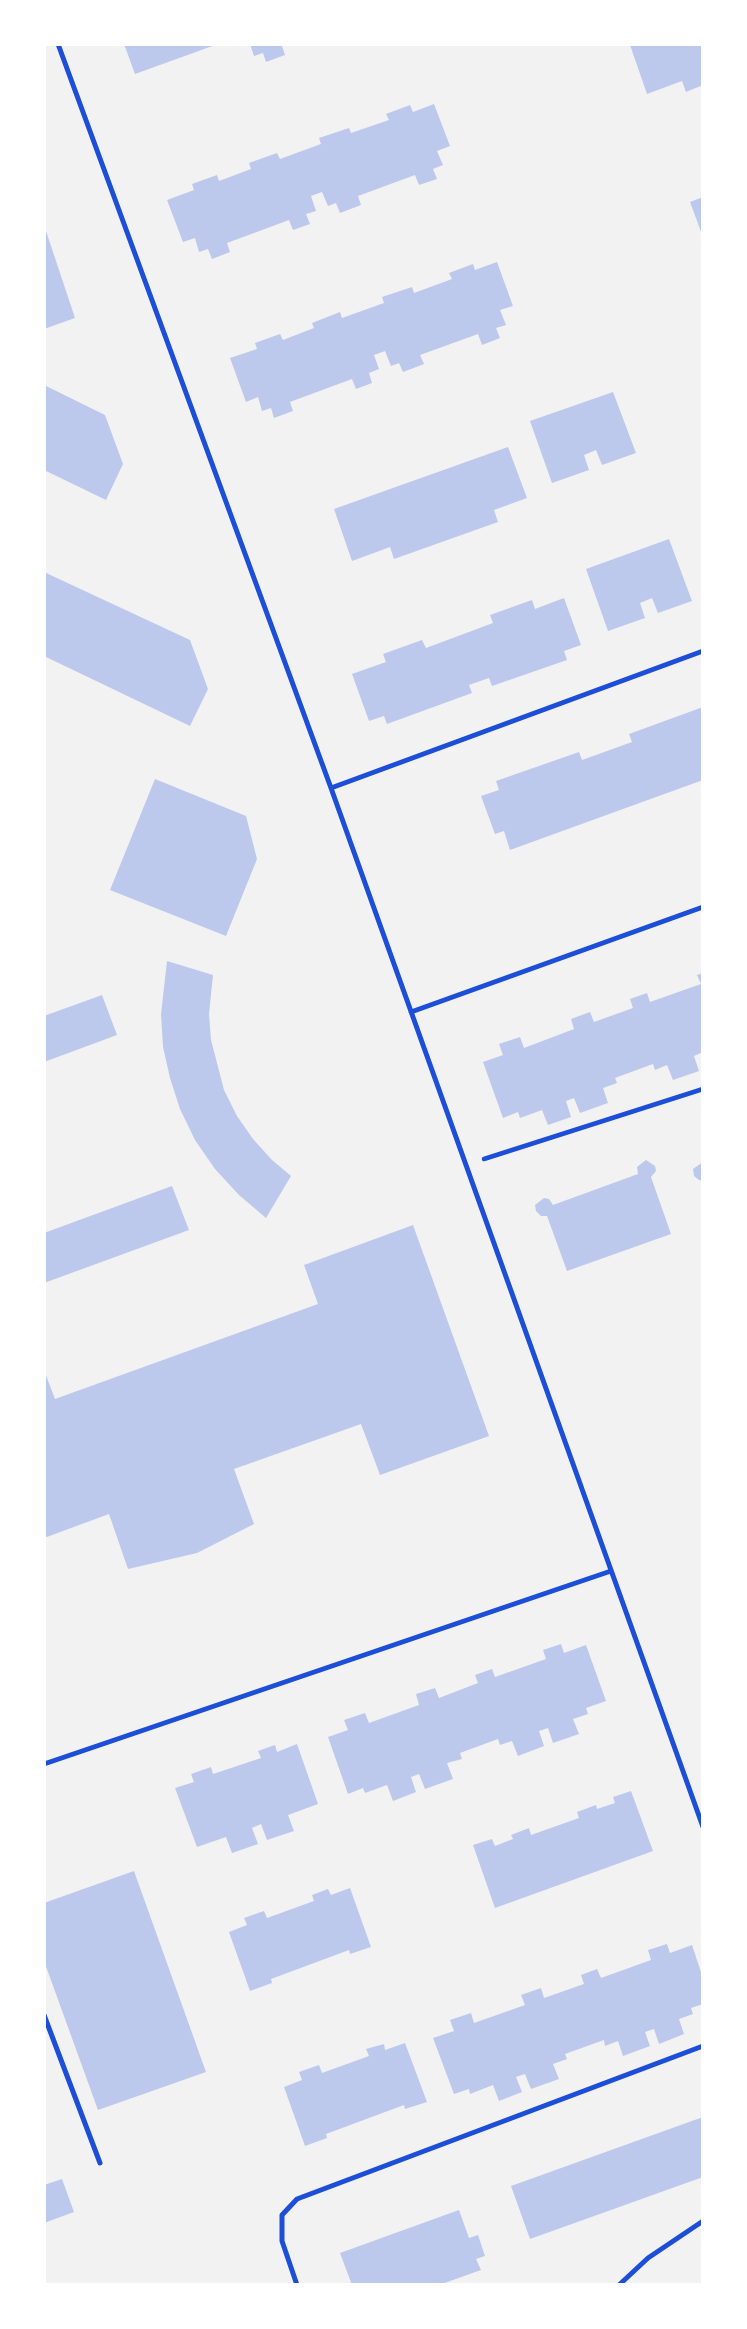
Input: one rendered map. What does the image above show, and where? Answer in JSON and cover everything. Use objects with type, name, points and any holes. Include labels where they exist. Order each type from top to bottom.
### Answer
[{"type":"lane","points":[[58,44],[331,788],[703,1827]]},
{"type":"lane","points":[[331,788],[703,651]]},
{"type":"lane","points":[[411,1012],[703,907]]},
{"type":"lane","points":[[44,1764],[611,1571]]},
{"type":"lane","points":[[44,2015],[100,2163]]},
{"type":"lane","points":[[297,2285],[282,2241],[282,2215],[297,2199],[703,2046]]},
{"type":"lane","points":[[619,2285],[648,2258],[703,2221]]},
{"type":"path","points":[[466,1165],[703,1089]]},
{"type":"building","points":[[124,44],[218,44],[135,74]]},
{"type":"building","points":[[250,44],[286,44],[282,46],[285,55],[266,62],[263,53],[254,56]]},
{"type":"building","points":[[703,44],[703,85],[686,92],[682,81],[647,94],[630,45]]},
{"type":"building","points":[[434,104],[450,146],[437,151],[443,165],[433,169],[437,179],[419,185],[415,175],[358,196],[361,205],[340,213],[336,203],[328,206],[322,192],[311,196],[316,211],[306,214],[310,224],[293,230],[289,220],[227,243],[230,252],[212,259],[208,249],[199,252],[195,238],[183,242],[167,200],[194,190],[192,184],[217,175],[219,181],[251,169],[249,163],[277,153],[280,159],[321,144],[319,138],[349,128],[351,133],[389,120],[386,114],[410,105],[413,112]]},
{"type":"building","points":[[703,197],[703,237],[690,202]]},
{"type":"building","points":[[44,225],[75,318],[44,329]]},
{"type":"building","points":[[497,262],[513,306],[500,310],[506,325],[496,328],[500,338],[482,345],[478,334],[420,355],[424,364],[403,372],[399,363],[391,366],[385,351],[374,355],[379,369],[369,373],[372,383],[356,389],[352,379],[290,402],[293,411],[274,418],[271,408],[262,411],[258,397],[246,402],[230,358],[257,349],[255,343],[280,334],[283,340],[314,328],[312,323],[340,312],[342,318],[384,303],[382,297],[412,287],[414,293],[452,279],[449,273],[473,264],[475,270]]},
{"type":"building","points":[[44,385],[105,415],[123,464],[106,500],[44,470]]},
{"type":"building","points":[[613,392],[636,453],[602,465],[596,450],[584,455],[589,470],[552,483],[530,421]]},
{"type":"building","points":[[508,447],[527,498],[494,510],[498,522],[394,559],[390,547],[352,561],[334,509]]},
{"type":"building","points":[[669,539],[692,601],[658,613],[652,598],[640,603],[645,618],[608,631],[586,569]]},
{"type":"building","points":[[44,572],[190,640],[208,689],[190,726],[44,656]]},
{"type":"building","points":[[564,598],[581,645],[564,651],[567,660],[492,686],[489,678],[469,685],[472,693],[387,724],[384,716],[369,721],[352,674],[386,662],[383,654],[422,640],[426,648],[493,623],[490,615],[532,600],[535,609]]},
{"type":"building","points":[[703,707],[703,780],[510,850],[504,831],[495,834],[481,796],[499,790],[496,781],[579,752],[582,760],[632,742],[629,734]]},
{"type":"building","points":[[155,779],[246,816],[257,859],[226,936],[110,890]]},
{"type":"building","points":[[167,961],[213,975],[209,1014],[211,1040],[224,1090],[253,1139],[291,1176],[266,1218],[239,1195],[215,1169],[195,1140],[180,1109],[163,1047],[161,1014]]},
{"type":"building","points":[[703,973],[703,1052],[694,1056],[699,1071],[673,1080],[667,1065],[655,1070],[653,1064],[615,1078],[617,1083],[603,1088],[608,1103],[580,1113],[574,1098],[566,1101],[571,1117],[548,1125],[542,1110],[520,1118],[518,1112],[503,1118],[483,1062],[503,1055],[499,1044],[520,1037],[524,1048],[574,1029],[571,1019],[590,1012],[594,1022],[633,1008],[630,999],[647,993],[650,1002],[701,984],[697,975]]},
{"type":"building","points":[[102,995],[117,1035],[44,1062],[44,1016]]},
{"type":"building","points":[[646,1160],[655,1166],[656,1171],[651,1177],[671,1234],[567,1271],[547,1216],[541,1216],[535,1205],[544,1198],[549,1199],[553,1205],[638,1174],[637,1167]]},
{"type":"building","points":[[703,1162],[703,1181],[694,1176],[693,1169]]},
{"type":"building","points":[[172,1186],[189,1230],[44,1283],[44,1233]]},
{"type":"building","points":[[413,1225],[489,1436],[380,1475],[361,1424],[234,1469],[254,1524],[197,1553],[128,1569],[109,1514],[44,1538],[44,1370],[55,1399],[318,1304],[304,1265]]},
{"type":"building","points":[[561,1644],[564,1653],[586,1645],[606,1701],[586,1708],[588,1714],[573,1719],[579,1734],[553,1743],[548,1728],[539,1731],[544,1746],[518,1756],[512,1741],[500,1745],[498,1739],[460,1753],[462,1759],[447,1763],[453,1779],[425,1789],[419,1774],[411,1777],[416,1792],[393,1801],[387,1785],[365,1793],[363,1788],[348,1794],[328,1737],[348,1730],[344,1720],[365,1713],[369,1723],[419,1705],[416,1694],[435,1688],[439,1698],[478,1683],[475,1675],[492,1669],[495,1677],[546,1659],[543,1650]]},
{"type":"building","points":[[297,1744],[318,1804],[288,1815],[294,1831],[267,1840],[261,1824],[252,1828],[258,1844],[232,1853],[226,1837],[197,1847],[175,1788],[194,1782],[191,1774],[211,1767],[213,1774],[261,1758],[258,1751],[275,1745],[277,1752]]},
{"type":"building","points":[[631,1791],[653,1851],[495,1908],[473,1845],[492,1839],[495,1846],[513,1839],[511,1835],[529,1828],[531,1835],[579,1818],[577,1812],[596,1805],[597,1809],[615,1803],[613,1797]]},
{"type":"building","points":[[134,1871],[206,2072],[98,2110],[44,1961],[44,1903]]},
{"type":"building","points":[[350,1888],[371,1947],[350,1954],[349,1950],[271,1979],[272,1983],[250,1991],[229,1932],[247,1925],[244,1918],[264,1911],[267,1918],[314,1901],[312,1895],[328,1889],[331,1895]]},
{"type":"building","points":[[667,1944],[670,1953],[692,1945],[703,1978],[703,2004],[691,2008],[693,2014],[679,2019],[684,2034],[659,2044],[654,2029],[645,2032],[650,2046],[623,2056],[618,2041],[605,2046],[604,2040],[565,2054],[567,2059],[553,2064],[559,2079],[531,2089],[525,2074],[516,2077],[522,2092],[499,2101],[493,2085],[470,2094],[469,2089],[454,2094],[433,2038],[454,2031],[450,2020],[471,2013],[474,2023],[525,2005],[521,1995],[541,1988],[544,1998],[584,1984],[581,1975],[597,1969],[601,1978],[651,1960],[648,1950]]},
{"type":"building","points":[[405,2043],[427,2102],[405,2109],[404,2105],[326,2134],[327,2138],[305,2146],[284,2087],[302,2080],[299,2072],[319,2065],[322,2073],[369,2056],[366,2049],[384,2044],[385,2050]]},
{"type":"building","points":[[703,2117],[703,2177],[530,2239],[511,2186]]},
{"type":"building","points":[[62,2179],[74,2212],[44,2223],[44,2185]]},
{"type":"building","points":[[459,2210],[469,2238],[478,2235],[485,2256],[476,2259],[481,2270],[439,2285],[352,2285],[340,2253]]}]
